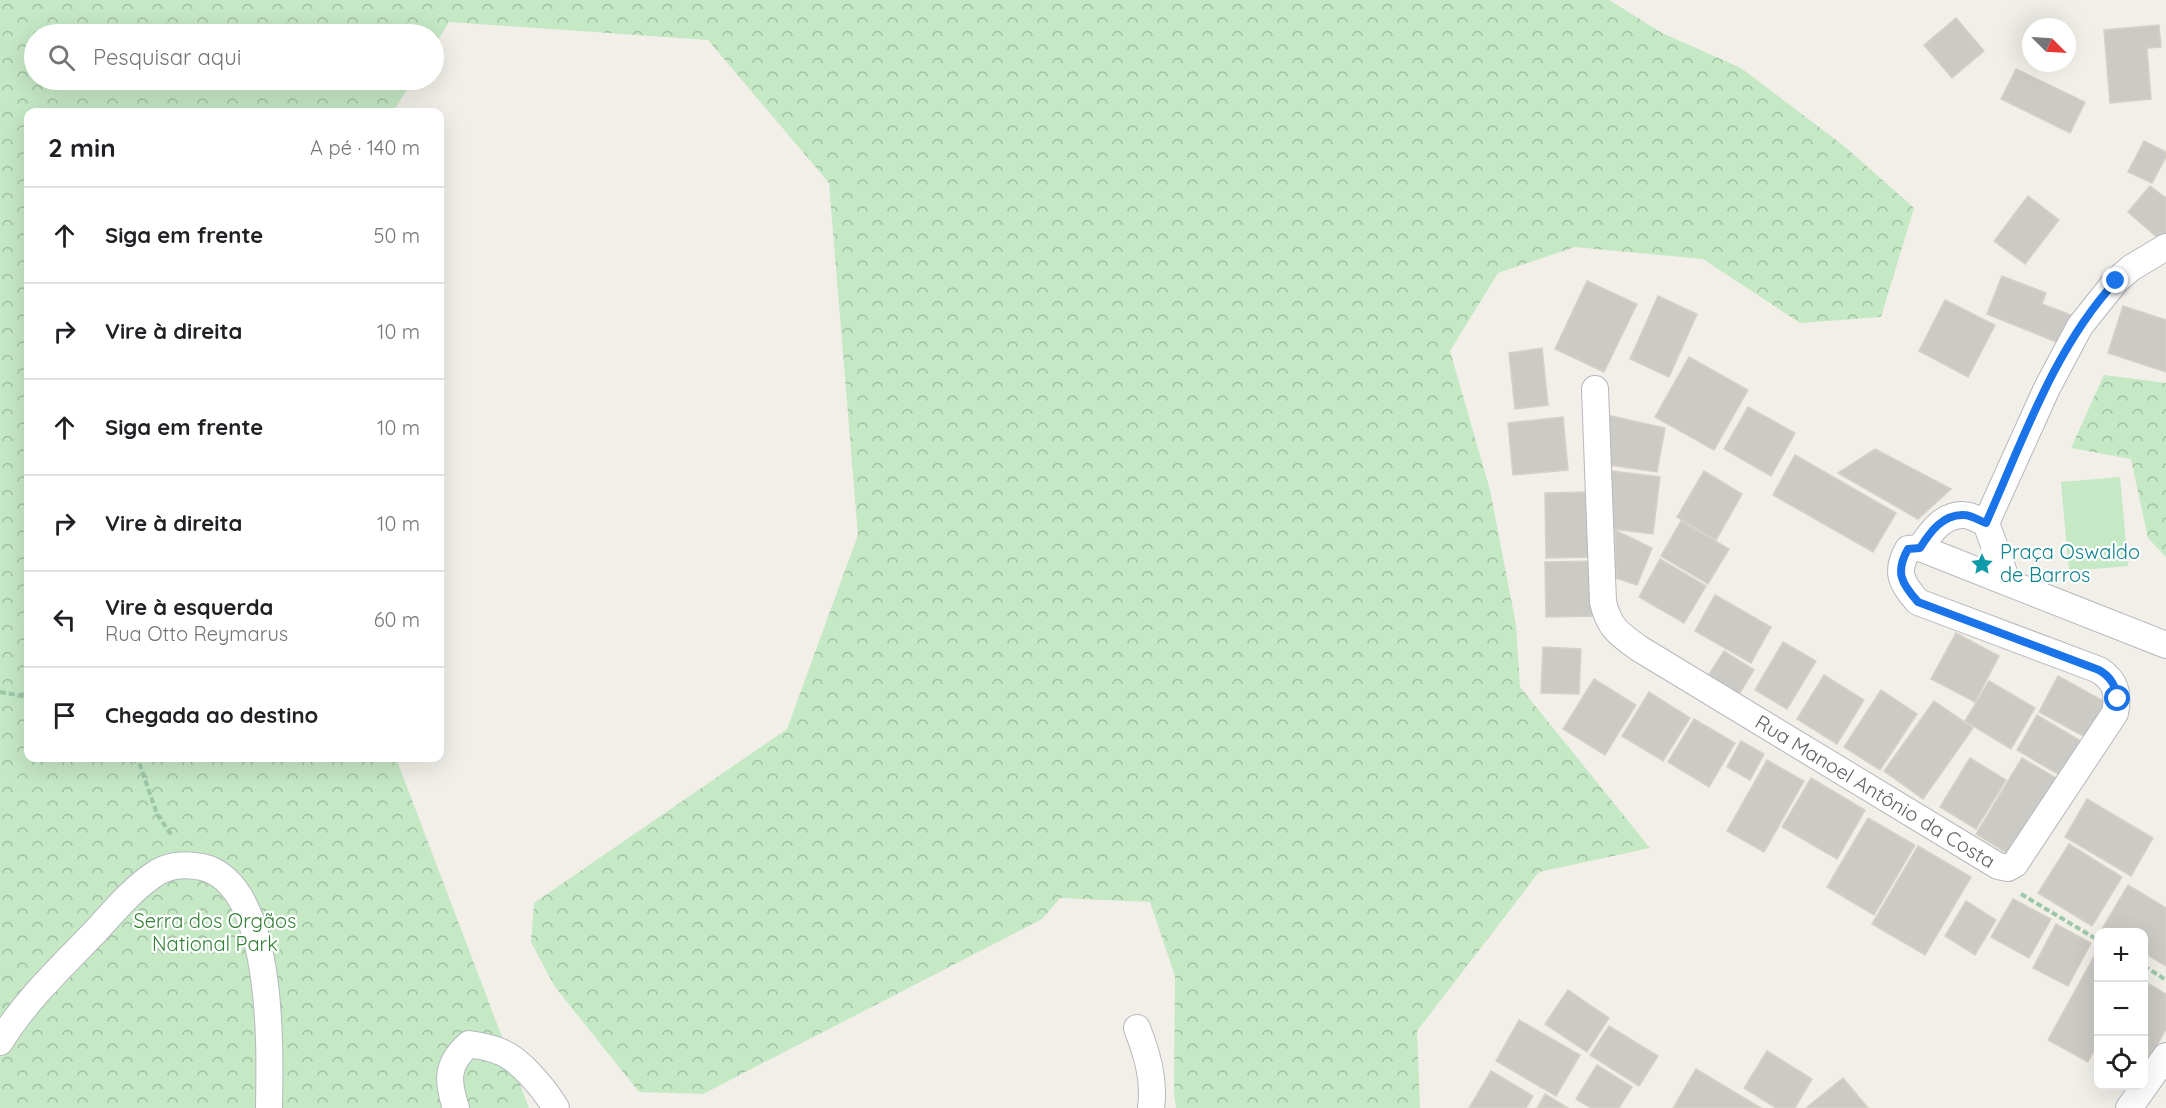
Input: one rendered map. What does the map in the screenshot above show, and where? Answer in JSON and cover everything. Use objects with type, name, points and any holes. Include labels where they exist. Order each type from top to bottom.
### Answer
[{"type":"street","points":[[2007,581],[1986,523],[2047,388],[2080,326],[2116,281],[2131,268],[2166,247]]},
{"type":"street","name":"Rua Manoel Antônio da Costa","points":[[1595,389],[1603,602],[1607,618],[1614,630],[1640,649],[1998,866],[2008,868],[2015,864],[2115,713],[2118,699],[2115,685],[2107,675],[2099,670],[1918,602],[1907,590],[1900,576],[1901,561],[1908,549],[1920,548]]},
{"type":"street","points":[[1986,523],[1964,515],[1948,519],[1933,529],[1920,548],[2166,645]]},
{"type":"street","points":[[0,1042],[16,1018],[50,978],[124,902],[158,872],[178,864],[206,868],[231,883],[249,917],[267,992],[269,1108]]},
{"type":"street","points":[[1137,1028],[1146,1050],[1151,1073],[1151,1108]]},
{"type":"street","points":[[456,1108],[449,1081],[452,1064],[469,1044],[504,1052],[526,1072],[556,1108]]},
{"type":"street","points":[[2129,1108],[2166,1056]]},
{"type":"path","points":[[0,692],[24,696]]},
{"type":"path","points":[[137,762],[140,765],[157,814],[190,865]]},
{"type":"path","points":[[2008,868],[2013,889],[2094,938]]},
{"type":"path","points":[[2148,969],[2166,980]]},
{"type":"green space","name":"Serra dos Orgãos National Park","points":[[0,0],[1609,0],[1662,33],[1741,68],[1844,146],[1914,208],[1881,317],[1800,323],[1703,259],[1575,247],[1498,273],[1450,351],[1490,490],[1516,625],[1520,687],[1650,848],[1539,872],[1417,1031],[1420,1108],[1176,1108],[1174,1094],[1175,976],[1150,902],[1060,898],[1042,919],[703,1094],[639,1092],[555,987],[531,942],[534,903],[787,729],[858,535],[829,183],[708,40],[449,22],[444,30],[444,24],[24,24],[24,90],[407,90],[396,108],[24,108],[24,762],[398,762],[529,1108],[0,1108]]},
{"type":"green space","points":[[2104,375],[2166,383],[2166,557],[2148,538],[2131,459],[2071,448]]},
{"type":"green space","points":[[2120,477],[2128,566],[2069,571],[2061,482]]},
{"type":"building","points":[[1956,18],[1984,51],[1952,78],[1924,45]]},
{"type":"building","points":[[2159,25],[2161,47],[2147,48],[2151,99],[2110,103],[2104,30]]},
{"type":"building","points":[[2016,69],[2085,102],[2070,133],[2001,99]]},
{"type":"building","points":[[2144,141],[2166,152],[2166,157],[2152,183],[2128,172]]},
{"type":"building","points":[[2150,186],[2166,198],[2166,234],[2160,240],[2128,212]]},
{"type":"building","points":[[2028,196],[2059,220],[2025,264],[1994,241]]},
{"type":"building","points":[[2002,276],[2046,293],[2042,304],[2071,315],[2059,343],[1987,314]]},
{"type":"building","points":[[1587,281],[1637,304],[1604,372],[1555,349]]},
{"type":"building","points":[[1658,296],[1697,314],[1669,377],[1630,359]]},
{"type":"building","points":[[1945,300],[1995,325],[1968,377],[1919,351]]},
{"type":"building","points":[[2123,306],[2166,320],[2166,372],[2108,353]]},
{"type":"building","points":[[1542,348],[1548,405],[1515,409],[1509,353]]},
{"type":"building","points":[[1689,357],[1748,390],[1714,450],[1655,417]]},
{"type":"building","points":[[1748,407],[1795,433],[1771,476],[1724,449]]},
{"type":"building","points":[[1602,414],[1665,428],[1657,472],[1603,464]]},
{"type":"building","points":[[1563,417],[1568,470],[1513,475],[1508,423]]},
{"type":"building","points":[[1875,449],[1951,489],[1918,519],[1838,473]]},
{"type":"building","points":[[1795,455],[1896,513],[1873,552],[1773,495]]},
{"type":"building","points":[[1612,471],[1660,477],[1653,534],[1605,528]]},
{"type":"building","points":[[1704,471],[1742,494],[1716,540],[1677,517]]},
{"type":"building","points":[[1591,492],[1592,557],[1546,558],[1545,493]]},
{"type":"building","points":[[1681,521],[1729,549],[1708,584],[1661,556]]},
{"type":"building","points":[[1615,530],[1652,548],[1637,585],[1616,578]]},
{"type":"building","points":[[1660,559],[1706,586],[1684,623],[1639,597]]},
{"type":"building","points":[[1598,561],[1598,616],[1546,617],[1545,562]]},
{"type":"building","points":[[1715,595],[1771,627],[1751,663],[1695,631]]},
{"type":"building","points":[[1956,633],[1999,656],[1975,702],[1931,679]]},
{"type":"building","points":[[1783,642],[1816,661],[1787,709],[1755,690]]},
{"type":"building","points":[[1543,647],[1581,649],[1579,694],[1541,693]]},
{"type":"building","points":[[1724,651],[1754,670],[1738,696],[1708,676]]},
{"type":"building","points":[[1824,675],[1864,700],[1837,744],[1797,719]]},
{"type":"building","points":[[2058,676],[2107,703],[2087,738],[2039,712]]},
{"type":"building","points":[[1594,679],[1636,705],[1605,755],[1563,729]]},
{"type":"building","points":[[1989,681],[2035,708],[2011,749],[1965,721]]},
{"type":"building","points":[[1881,690],[1917,714],[1880,770],[1844,747]]},
{"type":"building","points":[[1649,692],[1690,718],[1663,761],[1622,736]]},
{"type":"building","points":[[1934,701],[1973,728],[1923,799],[1884,771]]},
{"type":"building","points":[[2037,715],[2084,743],[2063,777],[2017,750]]},
{"type":"building","points":[[1694,719],[1735,743],[1709,787],[1668,762]]},
{"type":"building","points":[[1741,741],[1764,754],[1750,780],[1727,767]]},
{"type":"building","points":[[1970,758],[2006,780],[1976,829],[1940,807]]},
{"type":"building","points":[[2022,758],[2056,778],[2010,855],[1976,834]]},
{"type":"building","points":[[1767,760],[1804,781],[1764,852],[1727,831]]},
{"type":"building","points":[[1811,778],[1865,810],[1837,859],[1782,827]]},
{"type":"building","points":[[2087,799],[2153,838],[2131,876],[2065,837]]},
{"type":"building","points":[[1868,818],[1915,845],[1874,915],[1827,887]]},
{"type":"building","points":[[2069,844],[2122,877],[2092,926],[2038,893]]},
{"type":"building","points":[[1918,846],[1971,877],[1925,955],[1872,924]]},
{"type":"building","points":[[2128,885],[2166,908],[2166,966],[2148,955],[2148,928],[2103,928]]},
{"type":"building","points":[[2013,899],[2051,919],[2029,958],[1991,937]]},
{"type":"building","points":[[1966,901],[1996,920],[1975,955],[1945,936]]},
{"type":"building","points":[[2056,924],[2091,943],[2068,986],[2033,968]]},
{"type":"building","points":[[2094,956],[2094,1051],[2088,1062],[2048,1040]]},
{"type":"building","points":[[2148,983],[2166,994],[2166,1029],[2148,1061]]},
{"type":"building","points":[[1568,990],[1609,1018],[1587,1052],[1545,1024]]},
{"type":"building","points":[[1519,1020],[1580,1055],[1556,1096],[1496,1061]]},
{"type":"building","points":[[1609,1026],[1658,1056],[1639,1086],[1590,1055]]},
{"type":"building","points":[[1767,1051],[1812,1079],[1795,1108],[1776,1108],[1744,1088]]},
{"type":"building","points":[[1597,1065],[1632,1087],[1619,1108],[1591,1108],[1576,1099]]},
{"type":"building","points":[[1696,1069],[1761,1108],[1673,1108]]},
{"type":"building","points":[[1491,1071],[1533,1096],[1526,1108],[1469,1108]]},
{"type":"building","points":[[1843,1078],[1868,1108],[1806,1108]]},
{"type":"building","points":[[1545,1094],[1568,1108],[1537,1108]]},
{"type":"place","name":"Praça Oswaldo de Barros","points":[[1982,564]]},
{"type":"route","points":[[2116,281],[2080,326],[2047,388],[1986,523],[1964,515],[1948,519],[1933,529],[1920,548],[1908,549],[1901,561],[1900,576],[1907,590],[1918,602],[2099,670],[2107,675],[2115,685],[2118,699]]}]
